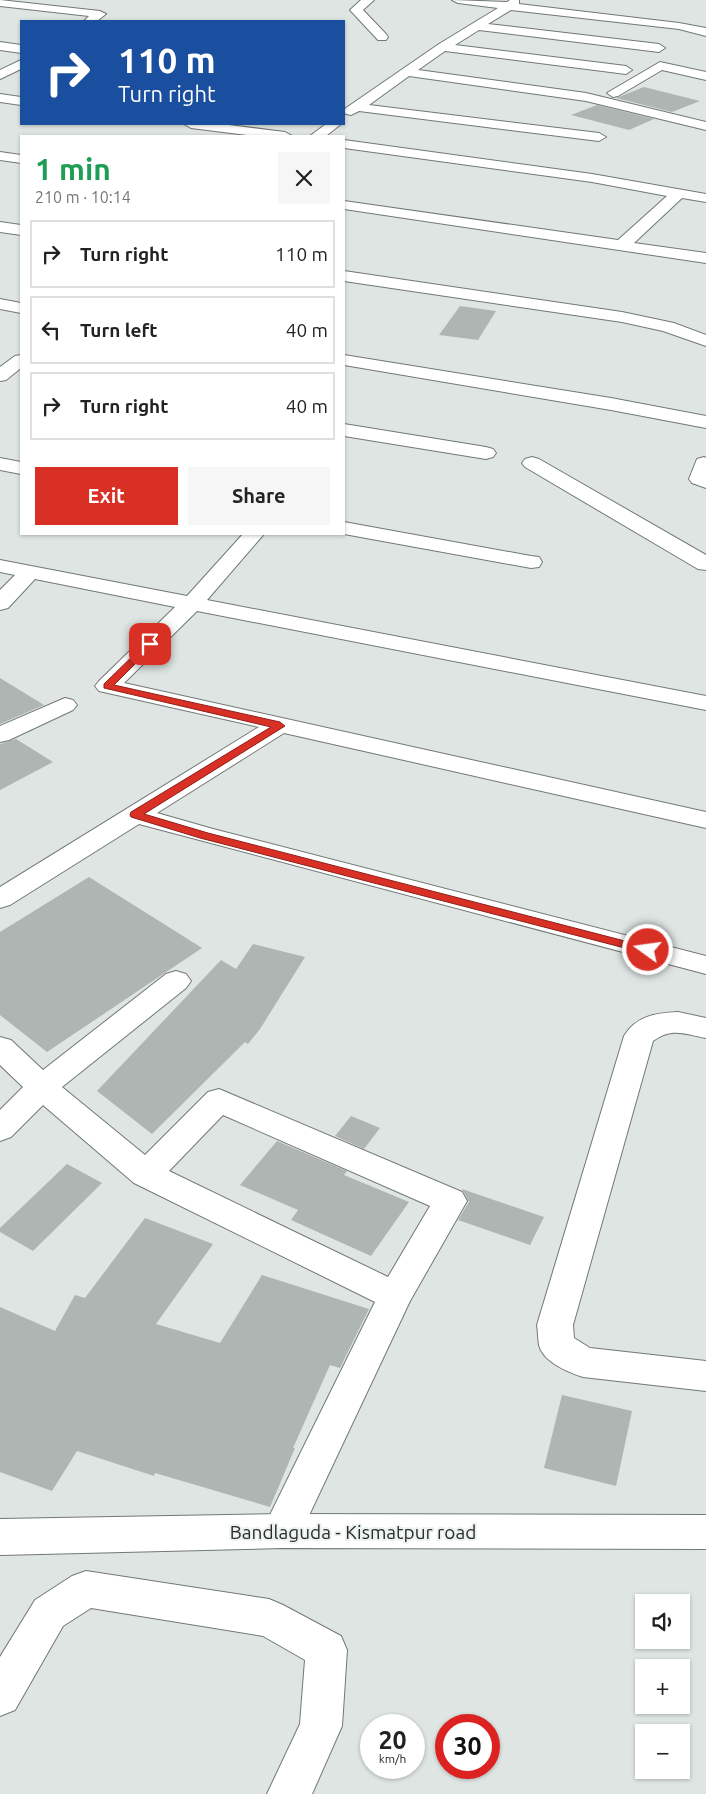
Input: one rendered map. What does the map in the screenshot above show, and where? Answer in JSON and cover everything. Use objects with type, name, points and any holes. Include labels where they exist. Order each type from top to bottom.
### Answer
[{"type":"street","points":[[368,0],[356,10],[382,37]]},
{"type":"street","points":[[458,0],[514,3],[679,26],[706,32]]},
{"type":"street","points":[[0,3],[100,14],[91,20]]},
{"type":"street","points":[[345,115],[443,47],[514,3]]},
{"type":"street","points":[[476,26],[659,48]]},
{"type":"street","points":[[0,46],[20,49]]},
{"type":"street","points":[[443,47],[626,70]]},
{"type":"street","points":[[0,75],[20,65]]},
{"type":"street","points":[[601,100],[660,66],[706,76]]},
{"type":"street","points":[[406,72],[586,97],[706,126]]},
{"type":"street","points":[[0,98],[20,101]]},
{"type":"street","points":[[357,107],[599,137]]},
{"type":"street","points":[[199,125],[277,135]]},
{"type":"street","points":[[318,135],[333,125]]},
{"type":"street","points":[[345,144],[592,178],[706,198]]},
{"type":"street","points":[[0,156],[20,159]]},
{"type":"street","points":[[622,244],[679,193]]},
{"type":"street","points":[[345,205],[622,244],[706,258]]},
{"type":"street","points":[[0,227],[20,230]]},
{"type":"street","points":[[345,276],[622,317],[668,327],[706,341]]},
{"type":"street","points":[[0,304],[20,308]]},
{"type":"street","points":[[345,360],[612,404],[706,422]]},
{"type":"street","points":[[1,375],[20,361]]},
{"type":"street","points":[[1,375],[20,378]]},
{"type":"street","points":[[345,430],[486,453]]},
{"type":"street","points":[[532,463],[706,564]]},
{"type":"street","points":[[0,464],[20,468]]},
{"type":"street","points":[[345,528],[531,562]]},
{"type":"street","points":[[253,535],[193,602],[107,686],[706,820]]},
{"type":"street","points":[[0,566],[706,703]]},
{"type":"street","points":[[0,602],[30,572]]},
{"type":"street","points":[[0,735],[65,705]]},
{"type":"street","points":[[0,899],[280,726]]},
{"type":"street","points":[[135,815],[204,835],[706,966]]},
{"type":"street","points":[[0,1129],[42,1087],[176,981]]},
{"type":"street","points":[[706,1028],[678,1022],[656,1023],[639,1036],[555,1325],[557,1346],[583,1362],[706,1376]]},
{"type":"street","points":[[0,1048],[42,1087],[146,1174],[395,1296]]},
{"type":"street","points":[[146,1174],[219,1100],[450,1201],[395,1296],[282,1531]]},
{"type":"street","name":"Bandlaguda - Kismatpur road","points":[[0,1537],[282,1531],[706,1532]]},
{"type":"street","points":[[0,1696],[49,1613],[86,1589],[268,1618],[326,1650],[321,1726],[289,1794]]},
{"type":"building","points":[[644,87],[700,101],[672,112],[616,98]]},
{"type":"building","points":[[597,105],[654,119],[629,130],[571,115]]},
{"type":"building","points":[[460,306],[496,311],[478,340],[439,335]]},
{"type":"building","points":[[0,678],[44,705],[0,724]]},
{"type":"building","points":[[16,739],[53,762],[0,790],[0,744]]},
{"type":"building","points":[[89,877],[202,948],[47,1052],[0,1015],[0,932]]},
{"type":"building","points":[[253,944],[305,957],[260,1029],[248,1044],[245,1042],[152,1134],[97,1091],[221,960],[236,969]]},
{"type":"building","points":[[351,1116],[380,1128],[364,1149],[335,1136]]},
{"type":"building","points":[[277,1141],[347,1171],[344,1175],[409,1202],[371,1256],[291,1220],[298,1210],[240,1185]]},
{"type":"building","points":[[67,1164],[102,1183],[33,1251],[0,1232],[0,1228]]},
{"type":"building","points":[[462,1189],[544,1217],[530,1245],[458,1220],[469,1202]]},
{"type":"building","points":[[145,1218],[213,1244],[156,1324],[220,1343],[262,1275],[369,1309],[340,1368],[330,1365],[293,1448],[295,1448],[270,1507],[155,1473],[154,1476],[77,1451],[52,1491],[0,1472],[0,1307],[55,1331],[75,1295],[85,1298]]},
{"type":"building","points":[[562,1395],[632,1411],[616,1486],[544,1468]]},
{"type":"route","points":[[150,644],[107,686],[280,726],[135,815],[204,835],[648,950]]}]
